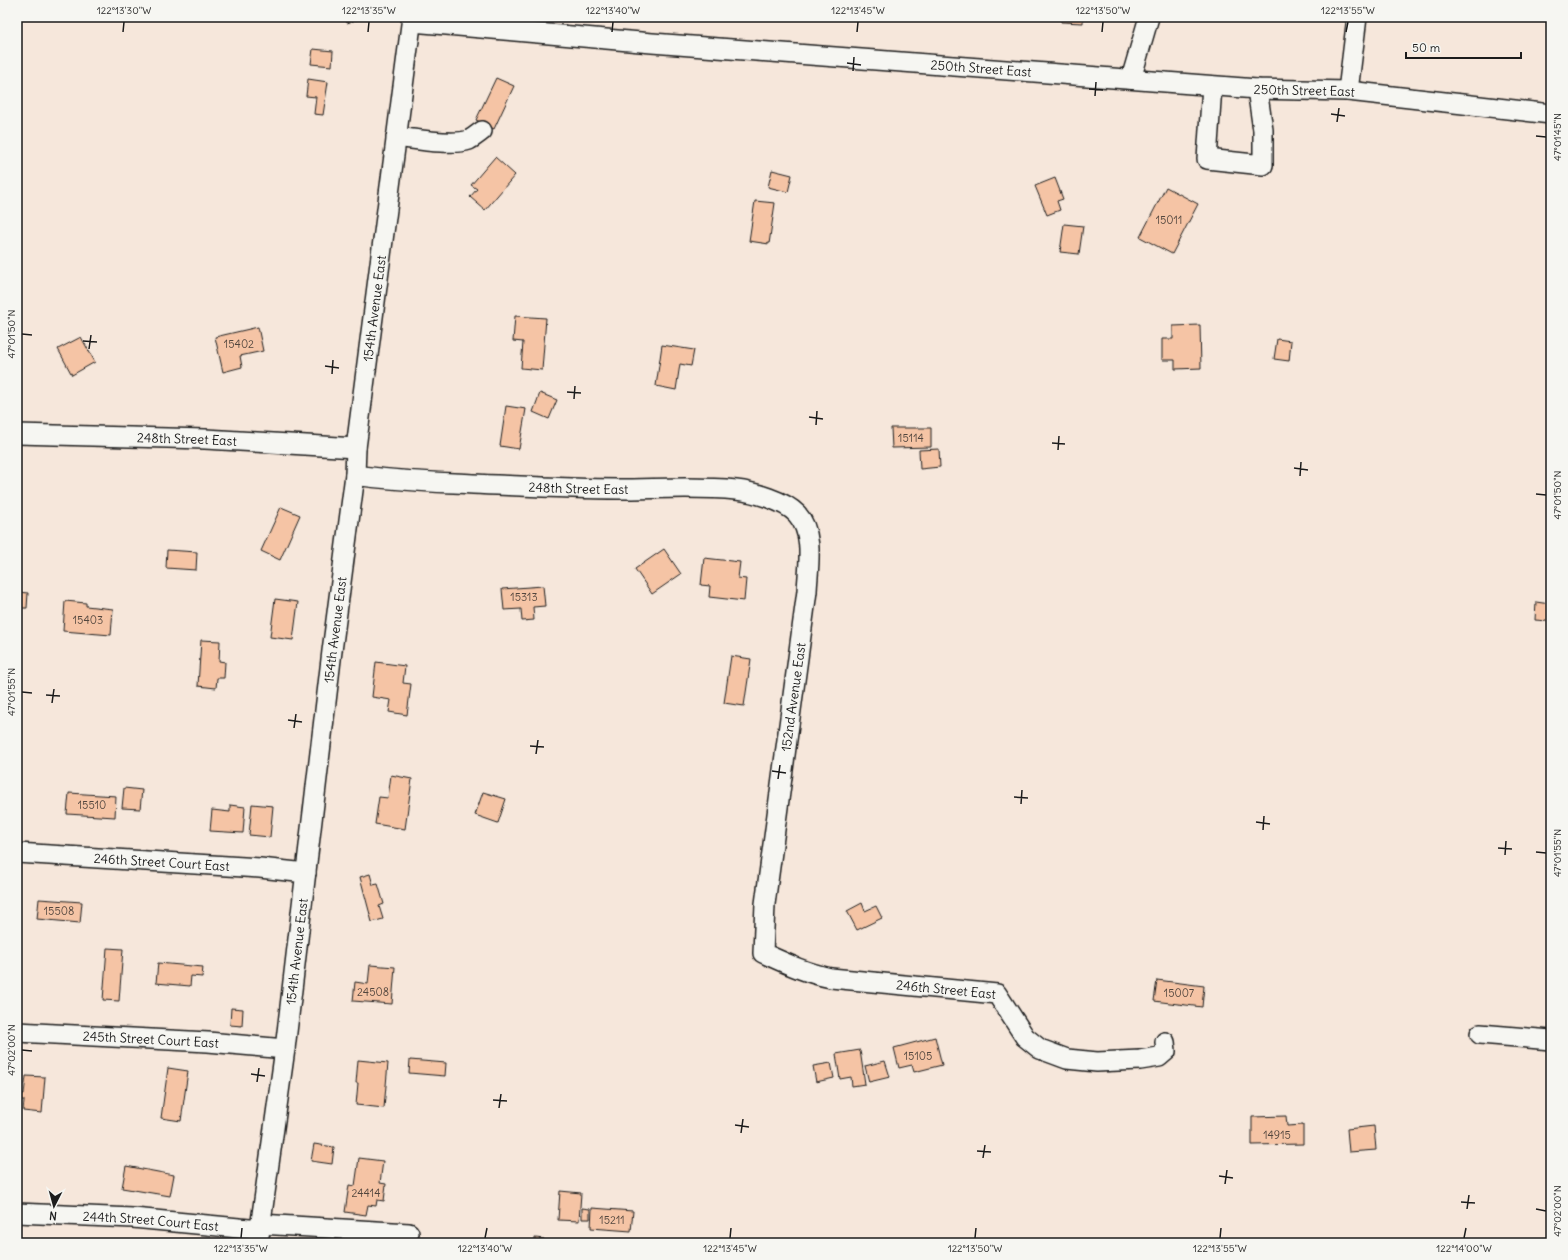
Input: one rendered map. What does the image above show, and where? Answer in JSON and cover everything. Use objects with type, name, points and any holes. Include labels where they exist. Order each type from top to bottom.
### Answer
[{"type":"street","points":[[1131,79],[1149,17]]},
{"type":"street","points":[[1348,91],[1357,17]]},
{"type":"street","name":"250th Street East","points":[[412,19],[652,43],[1212,86],[1256,89],[1348,91],[1551,114]]},
{"type":"street","name":"154th Avenue East","points":[[259,1232],[285,1049],[355,475],[356,448],[412,19]]},
{"type":"street","points":[[1212,86],[1207,159],[1263,165],[1263,130],[1256,89]]},
{"type":"street","points":[[396,137],[448,142],[469,140],[482,131]]},
{"type":"street","name":"248th Street East","points":[[17,434],[205,439],[356,448]]},
{"type":"street","name":"248th Street East","points":[[355,475],[388,480],[548,488],[716,488],[738,490],[773,500],[788,507],[798,515]]},
{"type":"street","name":"152nd Avenue East","points":[[763,953],[765,904],[807,590],[807,532],[798,515]]},
{"type":"street","name":"246th Street Court East","points":[[17,853],[260,868],[306,873]]},
{"type":"street","name":"246th Street East","points":[[763,953],[800,970],[831,978],[997,994],[1025,1037],[1040,1049],[1067,1059],[1097,1062],[1140,1060],[1159,1057],[1166,1051],[1165,1042]]},
{"type":"street","name":"245th Street Court East","points":[[17,1032],[208,1042],[285,1049]]},
{"type":"street","points":[[1480,1034],[1551,1040]]},
{"type":"street","name":"244th Street Court East","points":[[17,1214],[133,1218],[259,1232],[409,1233]]},
{"type":"building","points":[[345,17],[365,17],[347,23]]},
{"type":"building","points":[[1061,17],[1083,17],[1083,23],[1061,22]]},
{"type":"building","points":[[313,49],[333,51],[332,66],[311,64]]},
{"type":"building","points":[[496,78],[514,86],[494,129],[476,120]]},
{"type":"building","points":[[308,79],[328,82],[323,115],[314,114],[316,97],[306,96]]},
{"type":"building","points":[[495,157],[515,175],[485,210],[470,197],[477,189],[471,185]]},
{"type":"building","points":[[772,170],[792,175],[788,192],[768,187]]},
{"type":"building","points":[[1055,178],[1063,199],[1057,201],[1060,210],[1047,215],[1035,186]]},
{"type":"building","points":[[1166,187],[1198,204],[1172,254],[1140,237]]},
{"type":"building","points":[[755,201],[775,203],[769,244],[749,241]]},
{"type":"building","points":[[1064,224],[1083,226],[1079,254],[1060,252]]},
{"type":"building","points":[[515,316],[546,318],[542,370],[521,368],[523,342],[513,341]]},
{"type":"building","points":[[1200,325],[1201,368],[1175,369],[1175,360],[1162,360],[1162,339],[1173,339],[1173,326]]},
{"type":"building","points":[[258,327],[263,351],[240,356],[242,367],[223,372],[215,337]]},
{"type":"building","points":[[81,337],[95,362],[72,375],[58,349]]},
{"type":"building","points":[[1277,339],[1291,341],[1289,361],[1274,359]]},
{"type":"building","points":[[662,345],[694,350],[691,366],[680,364],[676,390],[656,386]]},
{"type":"building","points":[[540,393],[557,400],[549,419],[533,412]]},
{"type":"building","points":[[506,406],[526,409],[519,449],[500,446]]},
{"type":"building","points":[[891,428],[931,428],[931,447],[892,448]]},
{"type":"building","points":[[939,449],[940,467],[920,469],[919,450]]},
{"type":"building","points":[[281,507],[300,515],[280,560],[261,551]]},
{"type":"building","points":[[664,549],[681,574],[652,594],[635,569]]},
{"type":"building","points":[[167,550],[197,552],[196,570],[166,568]]},
{"type":"building","points":[[704,558],[740,562],[738,578],[746,579],[744,601],[709,597],[710,586],[701,585]]},
{"type":"building","points":[[543,586],[545,606],[533,607],[534,620],[522,621],[521,609],[504,610],[502,589]]},
{"type":"building","points":[[17,592],[28,593],[27,608],[17,608]]},
{"type":"building","points":[[275,599],[298,602],[293,640],[270,637]]},
{"type":"building","points":[[65,601],[86,603],[86,606],[113,609],[111,635],[63,631]]},
{"type":"building","points":[[1536,602],[1550,604],[1548,621],[1535,620]]},
{"type":"building","points":[[201,640],[220,641],[219,661],[225,662],[224,678],[217,678],[216,688],[198,686]]},
{"type":"building","points":[[731,656],[751,659],[744,706],[724,703]]},
{"type":"building","points":[[376,662],[405,666],[403,683],[411,684],[407,715],[389,712],[391,700],[372,697]]},
{"type":"building","points":[[391,775],[412,779],[405,829],[375,824],[379,797],[388,798]]},
{"type":"building","points":[[124,788],[142,790],[140,809],[122,808]]},
{"type":"building","points":[[483,792],[506,799],[498,823],[475,815]]},
{"type":"building","points":[[69,793],[116,796],[115,817],[67,814]]},
{"type":"building","points":[[252,804],[273,806],[270,837],[249,835]]},
{"type":"building","points":[[230,805],[245,807],[243,833],[210,831],[212,810],[230,812]]},
{"type":"building","points":[[370,874],[373,885],[378,884],[384,904],[379,906],[383,919],[372,922],[360,877]]},
{"type":"building","points":[[39,899],[82,902],[80,923],[37,919]]},
{"type":"building","points":[[862,903],[865,911],[876,906],[882,918],[857,930],[847,911]]},
{"type":"building","points":[[107,948],[123,949],[119,1001],[103,1000]]},
{"type":"building","points":[[158,963],[203,967],[202,977],[191,976],[190,986],[156,983]]},
{"type":"building","points":[[370,965],[395,967],[392,1004],[353,1001],[355,982],[368,984]]},
{"type":"building","points":[[1157,980],[1204,986],[1202,1007],[1154,1001]]},
{"type":"building","points":[[231,1008],[243,1009],[242,1026],[230,1025]]},
{"type":"building","points":[[935,1037],[942,1065],[914,1072],[912,1065],[899,1068],[894,1048]]},
{"type":"building","points":[[860,1050],[865,1084],[852,1086],[851,1077],[840,1079],[836,1054]]},
{"type":"building","points":[[358,1060],[388,1063],[384,1108],[356,1105]]},
{"type":"building","points":[[410,1060],[446,1063],[445,1076],[409,1073]]},
{"type":"building","points":[[885,1061],[890,1077],[869,1082],[865,1066]]},
{"type":"building","points":[[831,1063],[834,1078],[816,1082],[813,1066]]},
{"type":"building","points":[[168,1068],[188,1071],[181,1121],[161,1118]]},
{"type":"building","points":[[26,1076],[45,1077],[42,1113],[23,1111],[24,1100],[18,1100],[19,1093],[24,1094]]},
{"type":"building","points":[[1551,1102],[1551,1111],[1547,1105]]},
{"type":"building","points":[[1286,1116],[1287,1126],[1303,1125],[1303,1144],[1252,1145],[1252,1117]]},
{"type":"building","points":[[1374,1126],[1376,1150],[1349,1152],[1347,1129]]},
{"type":"building","points":[[314,1144],[334,1147],[332,1164],[311,1161]]},
{"type":"building","points":[[359,1158],[383,1161],[380,1183],[386,1184],[384,1201],[377,1200],[376,1206],[368,1205],[366,1215],[345,1212],[349,1185],[355,1186]]},
{"type":"building","points":[[126,1166],[174,1175],[170,1196],[122,1188]]},
{"type":"building","points":[[560,1191],[581,1193],[579,1221],[558,1220]]},
{"type":"building","points":[[582,1208],[590,1209],[590,1219],[582,1219]]},
{"type":"building","points":[[592,1208],[633,1211],[631,1231],[591,1228]]},
{"type":"building","points":[[535,1238],[544,1239],[544,1243],[535,1243]]}]
